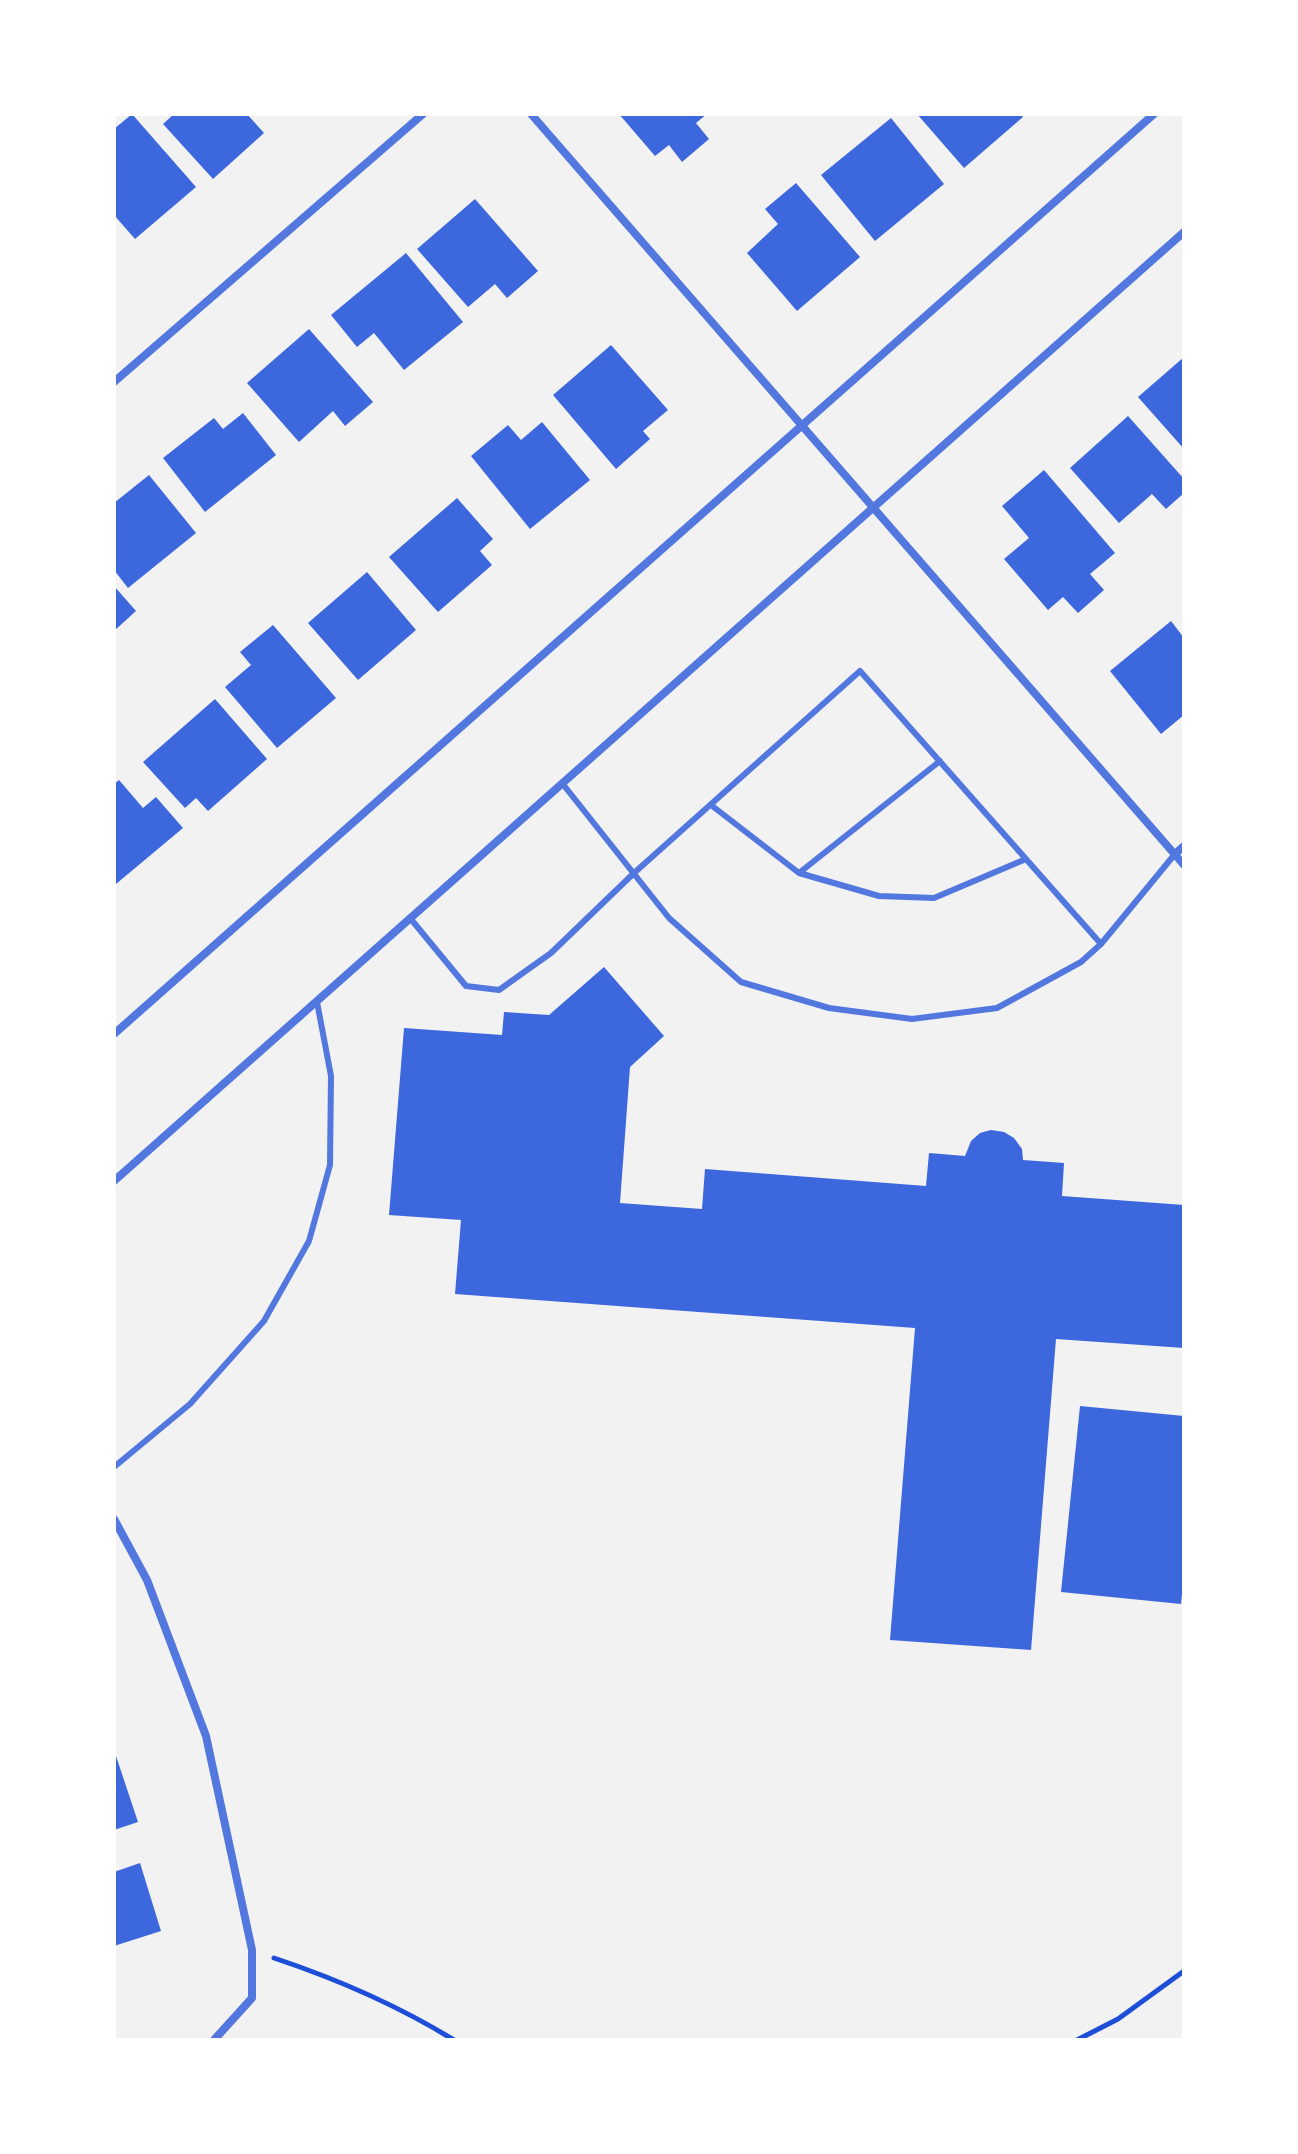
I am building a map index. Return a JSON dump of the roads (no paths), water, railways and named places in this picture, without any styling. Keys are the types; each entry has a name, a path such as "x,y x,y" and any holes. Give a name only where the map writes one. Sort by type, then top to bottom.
{"street":[{"path":"114,382 423,114"},
{"path":"531,114 1184,865"},
{"path":"114,1034 1154,114"},
{"path":"114,1181 1184,232"},
{"path":"1175,854 1184,846"},
{"path":"114,1519 147,1580 206,1736 252,1950 252,1998 214,2040"}],"lane":[{"path":"410,918 466,986 499,990 551,953 634,873 860,671 1101,944"},
{"path":"799,873 940,761"},
{"path":"562,783 669,918 741,982 829,1008 912,1019 997,1008 1081,962 1101,944 1175,854"},
{"path":"711,805 799,873 879,896 934,898 1026,859"},
{"path":"114,1467 190,1404 264,1321 309,1241 330,1165 331,1076 317,1002"}]}
